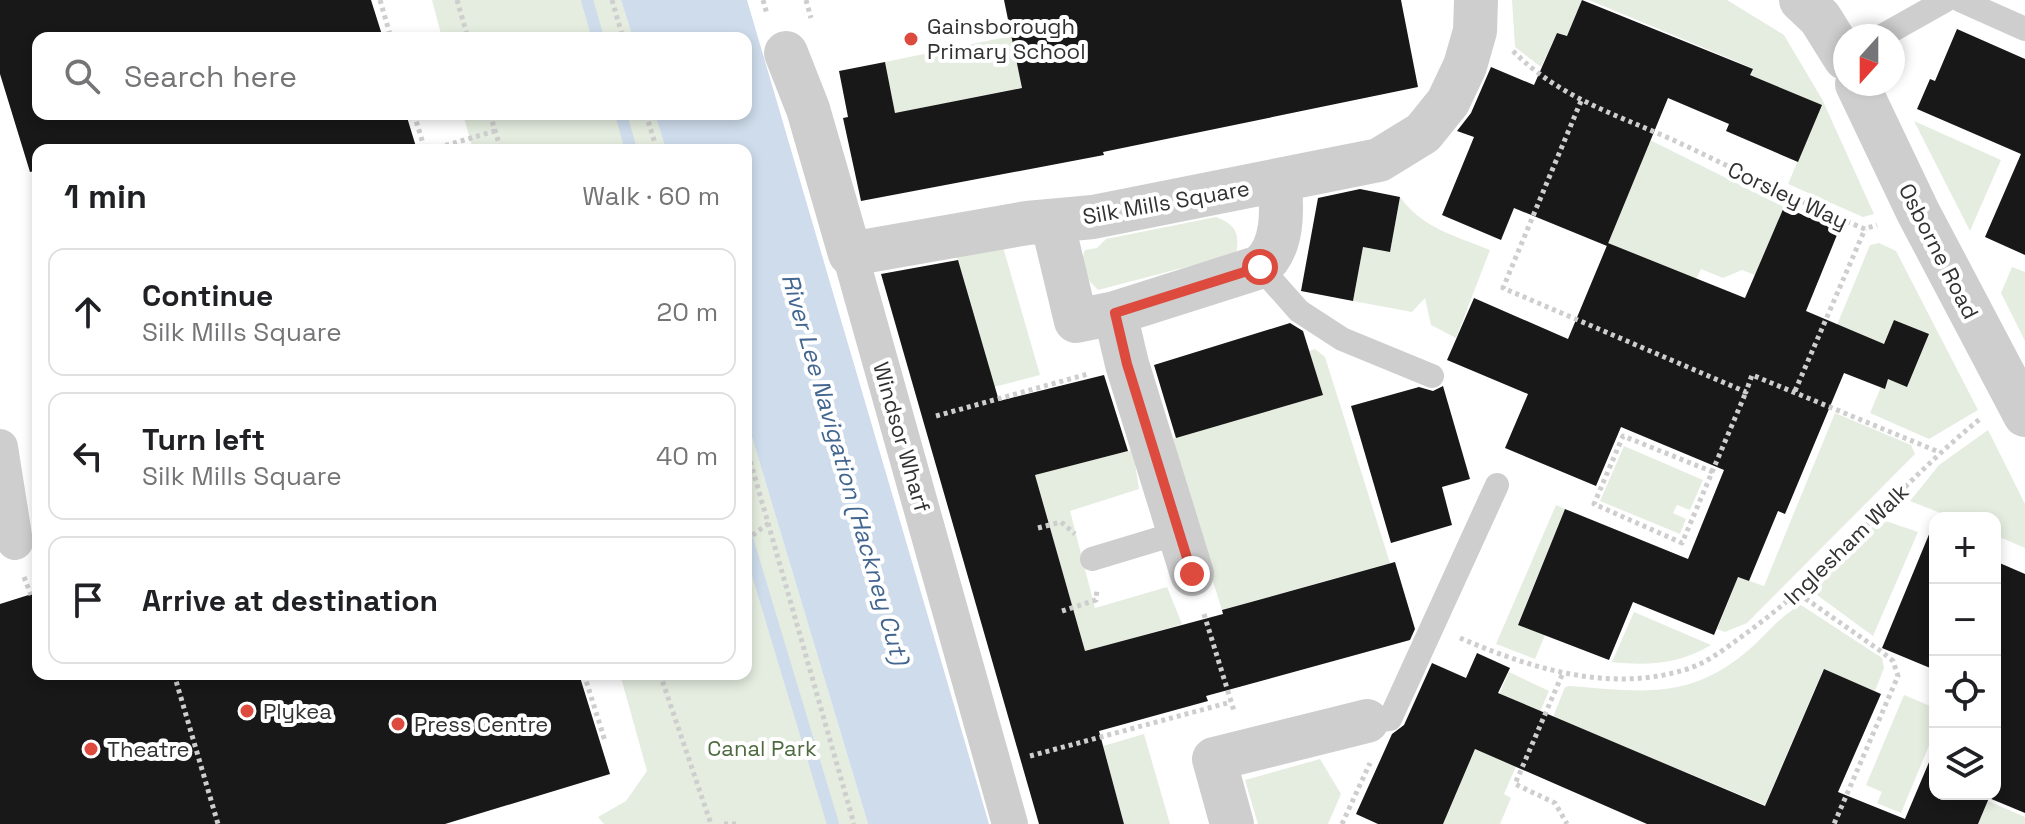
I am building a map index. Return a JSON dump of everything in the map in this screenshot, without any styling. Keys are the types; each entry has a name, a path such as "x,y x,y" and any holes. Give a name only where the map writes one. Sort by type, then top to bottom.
{"street":[{"name":"Silk Mills Square","path":"850,254 1280,181 1379,160 1423,133 1448,102 1465,66 1475,31 1476,0"},
{"path":"1801,0 1820,18 1833,38"},
{"name":"Windsor Wharf","path":"786,53 808,109 1010,824"},
{"name":"Osborne Road","path":"1863,96 1918,212 2025,415"},
{"name":"Silk Mills Square","path":"1052,221 1076,321 1115,313 1260,267 1271,258 1279,232 1280,181"},
{"path":"1115,313 1127,364 1192,574"},
{"path":"0,447 15,542"},
{"path":"1232,824 1214,759 1378,720"}],"lane":[{"path":"1903,24 1946,0"},
{"path":"1960,0 2025,29"},
{"path":"1260,267 1299,311 1342,339 1432,376"},
{"path":"1378,720 1497,485"},
{"path":"1092,559 1178,533"}],"path":[{"path":"380,0 389,32"},
{"path":"457,0 466,32"},
{"path":"612,0 621,32"},
{"name":"Corsley Way","path":"1510,49 1540,79 1581,101 1865,229 1795,391"},
{"path":"1581,101 1503,288 1746,392"},
{"path":"416,120 426,144"},
{"path":"492,120 499,144"},
{"path":"648,120 655,144"},
{"path":"449,144 495,131"},
{"path":"900,430 899,427 1127,364"},
{"path":"1713,472 1623,436 1594,504 1682,543 1713,472 1752,375 1939,452"},
{"name":"Inglesham Walk","path":"1492,652 1562,675 1604,678 1685,670 1719,653 1799,594 1939,452 1982,418"},
{"path":"752,466 854,824"},
{"path":"752,535 769,523"},
{"path":"1192,574 1249,750"},
{"path":"1799,594 1893,661 1898,676 1834,824"},
{"path":"1562,675 1515,784 1555,803 1567,824"},
{"path":"176,680 218,824"},
{"path":"586,680 605,741"},
{"path":"662,680 711,824"},
{"path":"994,766 1231,702"},
{"path":"1342,824 1378,720"},
{"path":"724,824 740,824"}],"green space":[{"path":"432,0 621,0 631,32 440,32"},
{"path":"1186,0 1160,60 916,109 900,139 885,62"},
{"path":"1512,0 1582,0 1567,36 1557,33 1541,67 1515,47"},
{"path":"1589,0 1727,0 1784,35 1822,99 1874,214 1863,217 1788,184 1821,106 1750,75 1752,68"},
{"path":"465,120 657,120 664,144 471,144"},
{"path":"1914,121 2001,160 1970,231"},
{"path":"1650,140 1784,207 1755,275 1742,270 1723,278 1701,269 1696,279 1608,243"},
{"path":"1400,197 1429,224 1490,250 1456,338 1431,325 1425,298 1412,312 1353,301 1363,247 1390,252"},
{"path":"1216,217 1235,231 1236,254 1098,290 1084,272 1082,262 1085,250 1097,248 1106,239"},
{"path":"1001,240 1040,375 994,387 956,254"},
{"path":"1879,243 1896,251 1978,410 1929,439 1870,413 1881,387 1885,388 1888,379 1928,335 1894,320 1884,344 1837,325 1870,245"},
{"path":"2012,267 2025,272 2025,341 2001,293"},
{"path":"1315,349 1325,357 1390,563 1222,610 1168,440 1322,394 1309,351"},
{"path":"1058,392 1077,464 1133,450 1139,489 1070,511 1095,608 1167,587 1182,624 1131,639 1097,730 1071,602 1050,529 1015,453"},
{"path":"1835,413 1911,445 1915,454 1747,623 1725,632 1717,629 1738,577 1764,586"},
{"path":"1988,430 2025,504 2025,548 2001,538 2001,512 1938,512 1910,501 1939,465"},
{"name":"Canal Park","path":"752,437 868,824 604,824 598,817 626,801 647,771 622,680 752,680"},
{"path":"1624,446 1703,480 1690,510 1677,505 1673,513 1686,519 1680,534 1600,501"},
{"path":"1556,505 1565,509 1518,624 1545,635 1535,659 1496,644"},
{"path":"1880,519 1918,532 1873,636 1813,592"},
{"path":"1801,605 1882,658 1884,668 1875,691 1823,670 1765,805 1553,717 1565,687 1662,689 1703,679 1745,653"},
{"path":"1634,612 1711,645 1676,660 1638,664 1612,662"},
{"path":"1509,672 1549,691 1504,794 1511,798 1500,824 1442,824"},
{"path":"1904,695 1929,705 1929,745 1901,813 1877,803 1882,792 1866,785"},
{"path":"1144,734 1170,824 1124,824 1103,746"},
{"path":"1320,759 1341,794 1328,824 1258,824 1245,780"},
{"path":"1988,801 2025,817 2025,824 1978,824"}],"water":[{"name":"River Lee Navigation (Hackney Cut)","path":"621,0 747,0 989,824 868,824 752,437 752,144 664,144 657,120 752,120 752,32 631,32"}],"building":[{"path":"0,0 371,0 381,32 32,32 32,120 408,120 415,144 32,144 30,172 0,74"},
{"path":"1004,0 1401,0 1418,87 1103,152 1104,155 861,201 843,118 848,117 839,71 885,62 895,113 1022,88"},
{"path":"1582,0 1753,69 1750,75 1822,105 1798,162 1726,131 1729,124 1668,98 1607,246 1514,208 1501,240 1442,215 1474,137 1457,131 1471,113 1491,67 1534,85 1557,33 1567,36"},
{"path":"1957,29 2025,59 2025,255 1985,237 2021,154 1917,109 1930,79 1935,81"},
{"path":"1360,189 1400,197 1390,252 1363,247 1353,301 1301,291 1318,198"},
{"path":"1784,207 1839,230 1806,311 1884,344 1894,320 1929,334 1907,387 1888,379 1885,389 1844,373 1785,514 1778,511 1749,581 1738,577 1714,635 1633,602 1609,660 1518,625 1565,509 1688,559 1724,470 1621,427 1596,486 1505,448 1528,394 1447,360 1474,298 1568,339 1608,243 1745,298"},
{"path":"958,260 999,401 1104,375 1128,451 1035,475 1085,651 1223,614 1222,610 1395,562 1415,629 1410,640 1206,696 1208,701 1099,731 1124,824 1039,824 881,274"},
{"path":"1290,323 1303,331 1323,395 1176,438 1154,365"},
{"path":"1443,386 1470,479 1442,487 1452,525 1391,543 1351,406 1419,387 1433,391"},
{"path":"1929,534 1929,668 1882,648"},
{"path":"2001,564 2025,574 2025,813 1994,800 2001,800"},
{"name":"Press Centre","path":"32,594 32,680 581,680 610,774 445,824 0,824 0,604"},
{"path":"1477,653 1510,668 1498,693 1765,806 1824,669 1881,694 1838,792 1905,819 1929,762 1929,800 1988,800 1978,824 1647,824 1475,749 1443,824 1378,824 1356,814 1392,734 1404,725 1432,663 1466,678"}],"waterway":[{"path":"587,0 596,32"},
{"path":"623,120 629,144"},
{"path":"752,555 833,824"}],"place":[{"name":"Gainsborough Primary School","path":"911,39"},
{"name":"Plykea","path":"247,711"},
{"name":"Press Centre","path":"398,724"},
{"name":"Theatre","path":"91,749"}],"route":[{"path":"1192,574 1127,364 1115,313 1260,267"}]}
